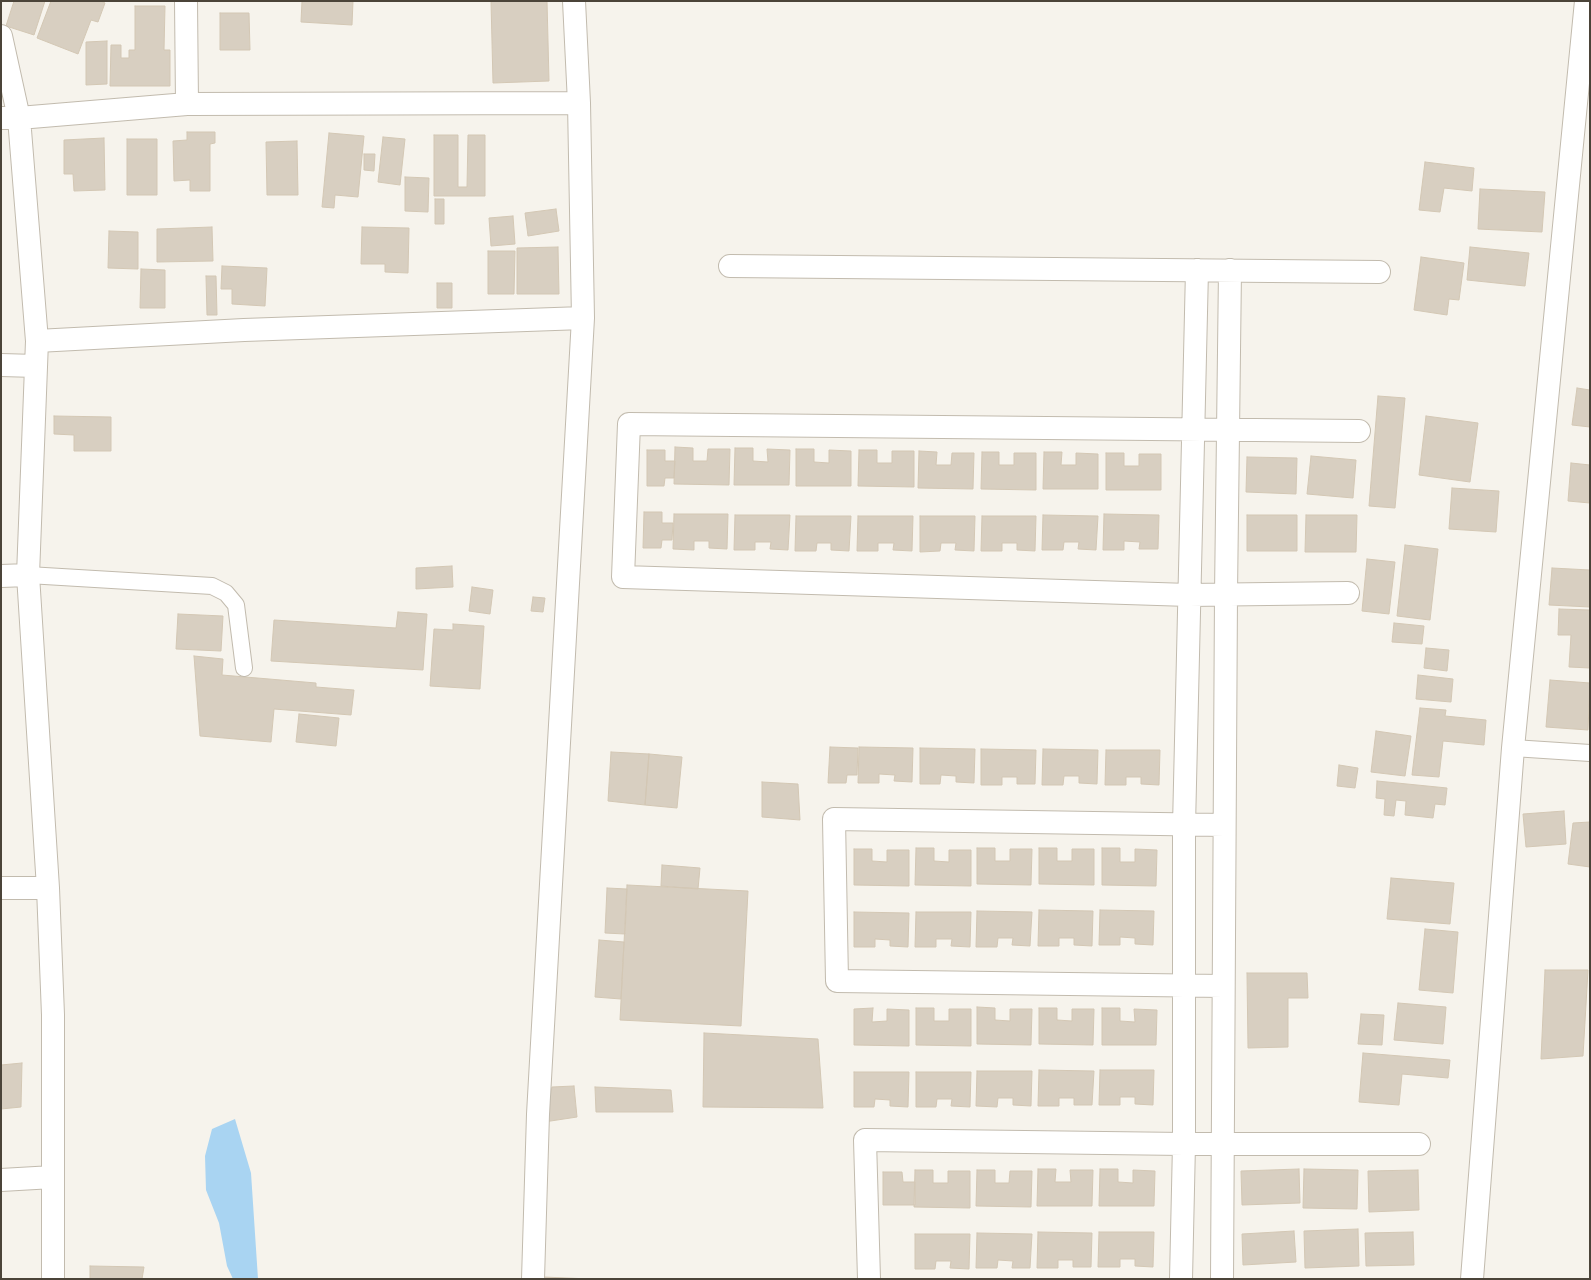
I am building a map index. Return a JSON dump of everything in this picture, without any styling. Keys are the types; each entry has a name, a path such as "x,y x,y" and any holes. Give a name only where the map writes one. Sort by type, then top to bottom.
{"street":[{"path":"186,1 187,104"},
{"path":"532,1279 538,1114 583,318 579,103 574,1"},
{"path":"1472,1279 1513,748 1586,1"},
{"path":"1,36 37,341 28,576 48,888 53,1015 53,1279"},
{"path":"10,118 187,104 579,103"},
{"path":"730,266 1379,272"},
{"path":"1181,1279 1184,1144 1184,826 1190,595 1192,430 1197,270"},
{"path":"1222,1279 1224,826 1230,270"},
{"path":"37,341 252,330 583,318"},
{"path":"1,365 36,366"},
{"path":"1348,593 1190,595 623,576 629,424 1228,431 1359,431"},
{"path":"1,576 28,576"},
{"path":"1223,986 837,980 834,819 1224,826"},
{"path":"1,888 48,888"},
{"path":"869,1279 865,1140 1184,1144 1419,1144"},
{"path":"1,1180 53,1177"}],"lane":[{"path":"28,576 212,586 226,593 236,605 244,668"},
{"path":"1513,748 1590,753"}],"water":[{"path":"235,1119 251,1173 258,1279 233,1279 227,1266 219,1223 206,1190 205,1156 212,1129"}],"building":[{"path":"14,1 45,1 34,35 6,26"},
{"path":"51,1 101,1 105,3 98,22 91,20 78,54 37,38"},
{"path":"302,1 353,1 352,25 301,22"},
{"path":"491,1 547,1 549,81 493,83"},
{"path":"135,6 165,6 164,50 170,50 170,86 110,86 111,45 121,45 121,58 129,58 129,50 135,50"},
{"path":"220,13 249,13 250,50 220,50"},
{"path":"107,41 107,84 86,85 86,42"},
{"path":"187,132 215,132 215,143 210,144 210,191 190,191 190,180 174,181 173,141 187,140"},
{"path":"329,133 364,136 358,197 335,195 334,208 322,207"},
{"path":"434,135 458,135 458,187 467,187 468,135 485,135 485,196 434,196"},
{"path":"383,137 405,139 400,185 378,182"},
{"path":"104,138 105,190 74,191 73,174 64,174 64,140"},
{"path":"127,139 157,139 157,195 127,195"},
{"path":"297,141 298,195 267,195 266,142"},
{"path":"364,154 375,154 374,171 364,170"},
{"path":"1425,162 1474,168 1472,191 1444,188 1440,212 1419,210"},
{"path":"405,177 429,178 428,212 405,211"},
{"path":"1480,189 1545,192 1542,232 1478,229"},
{"path":"435,199 444,199 444,224 435,224"},
{"path":"556,209 559,231 528,236 525,213"},
{"path":"513,216 515,244 491,246 489,218"},
{"path":"212,227 213,261 157,262 157,229"},
{"path":"362,227 409,228 408,273 385,272 385,264 361,264"},
{"path":"109,231 138,232 138,269 108,268"},
{"path":"558,247 559,294 517,294 517,248"},
{"path":"1470,247 1529,253 1525,286 1467,280"},
{"path":"488,251 515,251 514,294 488,294"},
{"path":"1421,257 1464,263 1459,300 1449,299 1447,315 1414,310"},
{"path":"222,266 267,268 265,306 232,304 232,289 221,289"},
{"path":"141,269 165,270 165,308 140,308"},
{"path":"206,276 216,276 217,315 207,315"},
{"path":"437,283 452,283 452,308 437,308"},
{"path":"1577,388 1590,390 1590,427 1572,425"},
{"path":"1378,396 1405,398 1395,508 1369,506"},
{"path":"54,416 111,417 111,451 74,451 74,435 54,434"},
{"path":"1426,416 1478,423 1470,482 1419,475"},
{"path":"675,447 693,448 693,461 707,461 708,449 730,449 729,485 674,484"},
{"path":"735,448 753,448 753,461 768,462 767,449 790,450 789,485 734,485"},
{"path":"796,449 814,449 814,462 829,463 829,450 851,451 851,486 796,486"},
{"path":"647,450 665,450 665,461 675,461 674,478 665,478 664,486 647,486"},
{"path":"859,450 877,450 877,463 892,463 892,451 914,451 914,487 858,486"},
{"path":"919,451 937,452 936,465 951,465 952,453 974,453 973,489 918,488"},
{"path":"982,452 999,452 999,465 1014,465 1014,453 1036,453 1036,490 981,489"},
{"path":"1044,452 1062,452 1061,465 1076,465 1076,453 1098,454 1098,489 1043,489"},
{"path":"1106,453 1124,453 1124,466 1139,466 1139,454 1161,454 1161,490 1106,490"},
{"path":"1311,456 1356,460 1353,498 1307,494"},
{"path":"1247,457 1297,458 1296,494 1246,492"},
{"path":"1571,463 1590,465 1590,503 1568,501"},
{"path":"1452,488 1499,491 1496,532 1449,529"},
{"path":"644,512 662,512 662,523 673,523 672,540 662,540 661,548 643,548"},
{"path":"674,514 728,514 727,549 709,548 709,541 694,541 694,550 673,549"},
{"path":"1104,514 1159,515 1158,549 1139,549 1140,542 1124,541 1124,550 1103,550"},
{"path":"735,515 790,515 788,550 770,549 771,542 755,542 755,550 734,550"},
{"path":"1043,515 1098,516 1096,550 1078,549 1079,542 1064,542 1063,550 1042,550"},
{"path":"1247,515 1297,515 1297,551 1247,551"},
{"path":"1306,515 1357,515 1356,552 1305,552"},
{"path":"796,516 851,516 849,551 831,550 831,543 817,543 816,551 795,551"},
{"path":"858,516 913,516 912,551 893,550 894,543 878,543 878,551 857,551"},
{"path":"920,516 975,516 974,551 955,550 956,543 941,543 940,551 920,552"},
{"path":"982,516 1036,516 1035,551 1017,550 1017,543 1002,543 1002,551 981,551"},
{"path":"1405,545 1438,549 1430,620 1397,616"},
{"path":"1367,559 1395,562 1389,614 1362,611"},
{"path":"452,566 453,587 416,589 416,568"},
{"path":"1552,568 1590,570 1590,607 1549,605"},
{"path":"472,587 493,590 490,614 469,611"},
{"path":"533,597 545,598 543,612 531,611"},
{"path":"1559,609 1590,610 1590,668 1569,667 1571,635 1558,635"},
{"path":"398,612 427,614 423,670 271,661 274,620 396,628"},
{"path":"178,614 223,616 221,651 176,649"},
{"path":"1394,623 1424,626 1422,644 1392,642"},
{"path":"453,624 484,626 480,689 430,686 434,629 453,630"},
{"path":"1426,648 1449,650 1447,671 1424,668"},
{"path":"194,656 223,659 222,675 316,683 316,687 354,690 351,715 274,709 271,742 200,736"},
{"path":"1418,675 1453,679 1451,702 1416,699"},
{"path":"1550,680 1590,683 1588,730 1546,727"},
{"path":"1420,708 1446,710 1445,716 1486,720 1484,745 1443,741 1439,777 1412,775"},
{"path":"299,714 339,718 336,746 296,742"},
{"path":"1376,731 1411,736 1405,776 1371,772"},
{"path":"830,747 858,748 857,775 847,775 846,783 828,783"},
{"path":"859,747 913,748 912,782 894,781 895,775 879,774 879,783 858,783"},
{"path":"920,748 975,749 974,783 956,782 956,776 941,775 940,784 920,784"},
{"path":"981,749 1036,750 1035,784 1017,784 1017,777 1002,777 1002,785 981,785"},
{"path":"1043,749 1098,750 1097,784 1079,783 1079,776 1064,776 1063,785 1042,785"},
{"path":"1106,750 1160,750 1159,785 1141,784 1141,777 1126,777 1126,785 1105,785"},
{"path":"611,752 649,754 645,805 608,801"},
{"path":"649,754 682,757 677,808 645,805"},
{"path":"1339,765 1358,768 1355,788 1337,786"},
{"path":"1377,781 1447,788 1445,805 1435,804 1433,818 1405,815 1406,801 1396,800 1394,816 1384,815 1385,799 1376,798"},
{"path":"762,782 798,784 800,820 762,817"},
{"path":"1564,811 1566,844 1526,847 1523,814"},
{"path":"1590,822 1590,867 1568,864 1573,823"},
{"path":"916,848 934,848 934,861 949,862 949,850 971,850 971,886 915,885"},
{"path":"977,848 995,848 995,861 1010,861 1010,849 1032,849 1031,885 977,884"},
{"path":"1039,848 1057,848 1057,861 1072,861 1072,849 1094,849 1094,885 1039,884"},
{"path":"1102,848 1120,848 1120,862 1135,862 1135,849 1157,850 1156,886 1102,885"},
{"path":"854,849 872,849 872,861 887,862 887,850 909,850 909,886 854,885"},
{"path":"662,865 700,868 698,889 661,886"},
{"path":"1391,878 1454,883 1450,924 1387,919"},
{"path":"627,885 748,891 741,1026 620,1020"},
{"path":"607,888 627,889 625,934 605,933"},
{"path":"1039,910 1093,911 1092,946 1074,945 1074,938 1059,938 1059,946 1038,946"},
{"path":"1100,910 1154,911 1153,945 1135,944 1135,938 1120,937 1120,945 1099,945"},
{"path":"977,911 1032,912 1030,946 1012,945 1013,938 998,938 997,947 976,947"},
{"path":"854,912 909,913 908,947 890,946 890,940 875,939 875,947 854,947"},
{"path":"916,912 971,912 970,947 951,946 952,939 936,939 936,947 915,947"},
{"path":"1425,929 1458,932 1453,993 1419,990"},
{"path":"599,940 624,942 621,999 595,997"},
{"path":"1545,970 1588,970 1583,1056 1541,1059"},
{"path":"1247,973 1307,973 1308,998 1288,998 1288,1047 1248,1048"},
{"path":"1398,1003 1446,1007 1443,1044 1394,1040"},
{"path":"977,1007 995,1008 995,1020 1010,1021 1010,1009 1032,1009 1031,1045 977,1044"},
{"path":"873,1008 872,1022 887,1021 887,1009 909,1010 909,1046 854,1045 854,1009"},
{"path":"916,1008 934,1008 934,1021 949,1021 949,1009 971,1009 971,1046 916,1045"},
{"path":"1039,1008 1057,1008 1057,1020 1072,1021 1072,1009 1094,1009 1093,1045 1039,1044"},
{"path":"1102,1008 1120,1008 1120,1021 1135,1022 1134,1009 1157,1010 1156,1045 1102,1045"},
{"path":"1361,1014 1384,1015 1382,1045 1358,1044"},
{"path":"704,1033 818,1039 823,1108 703,1107"},
{"path":"1363,1053 1450,1060 1448,1078 1402,1074 1399,1105 1359,1102"},
{"path":"22,1063 21,1107 1,1109 1,1065"},
{"path":"1039,1070 1094,1071 1092,1105 1074,1105 1074,1098 1059,1098 1059,1106 1038,1106"},
{"path":"1100,1070 1154,1070 1153,1105 1135,1104 1135,1097 1120,1097 1120,1105 1099,1105"},
{"path":"977,1071 1032,1071 1031,1106 1013,1105 1013,1098 998,1098 997,1107 976,1106"},
{"path":"854,1072 909,1072 908,1107 890,1106 890,1100 875,1099 874,1107 854,1107"},
{"path":"916,1072 971,1072 970,1107 951,1106 952,1099 937,1099 936,1107 916,1107"},
{"path":"574,1086 577,1117 544,1122 552,1087"},
{"path":"595,1087 671,1090 673,1112 596,1112"},
{"path":"1038,1169 1056,1169 1055,1182 1071,1182 1070,1170 1093,1170 1092,1206 1037,1206"},
{"path":"1100,1169 1118,1169 1118,1182 1133,1183 1133,1170 1155,1171 1154,1206 1099,1206"},
{"path":"1299,1169 1300,1203 1242,1205 1241,1171"},
{"path":"1304,1169 1358,1170 1357,1209 1303,1208"},
{"path":"915,1170 933,1170 933,1183 948,1183 948,1171 970,1171 970,1208 914,1207"},
{"path":"977,1170 995,1170 995,1183 1009,1183 1010,1171 1032,1171 1031,1207 976,1206"},
{"path":"1418,1170 1419,1210 1369,1212 1368,1171"},
{"path":"883,1172 902,1172 903,1182 915,1182 915,1205 883,1205"},
{"path":"1358,1229 1359,1266 1305,1268 1304,1231"},
{"path":"1294,1231 1296,1262 1243,1265 1242,1234"},
{"path":"1038,1232 1092,1233 1091,1267 1073,1267 1073,1260 1058,1260 1058,1268 1037,1268"},
{"path":"1099,1232 1154,1232 1153,1267 1135,1266 1135,1259 1120,1259 1120,1267 1098,1267"},
{"path":"1413,1232 1414,1265 1366,1266 1365,1233"},
{"path":"977,1233 1032,1234 1030,1268 1012,1268 1013,1261 998,1260 997,1268 976,1268"},
{"path":"915,1234 970,1234 969,1269 950,1268 951,1261 936,1261 935,1269 915,1269"},
{"path":"90,1266 144,1267 142,1279 90,1279"},
{"path":"543,1277 590,1279 543,1279"}]}
